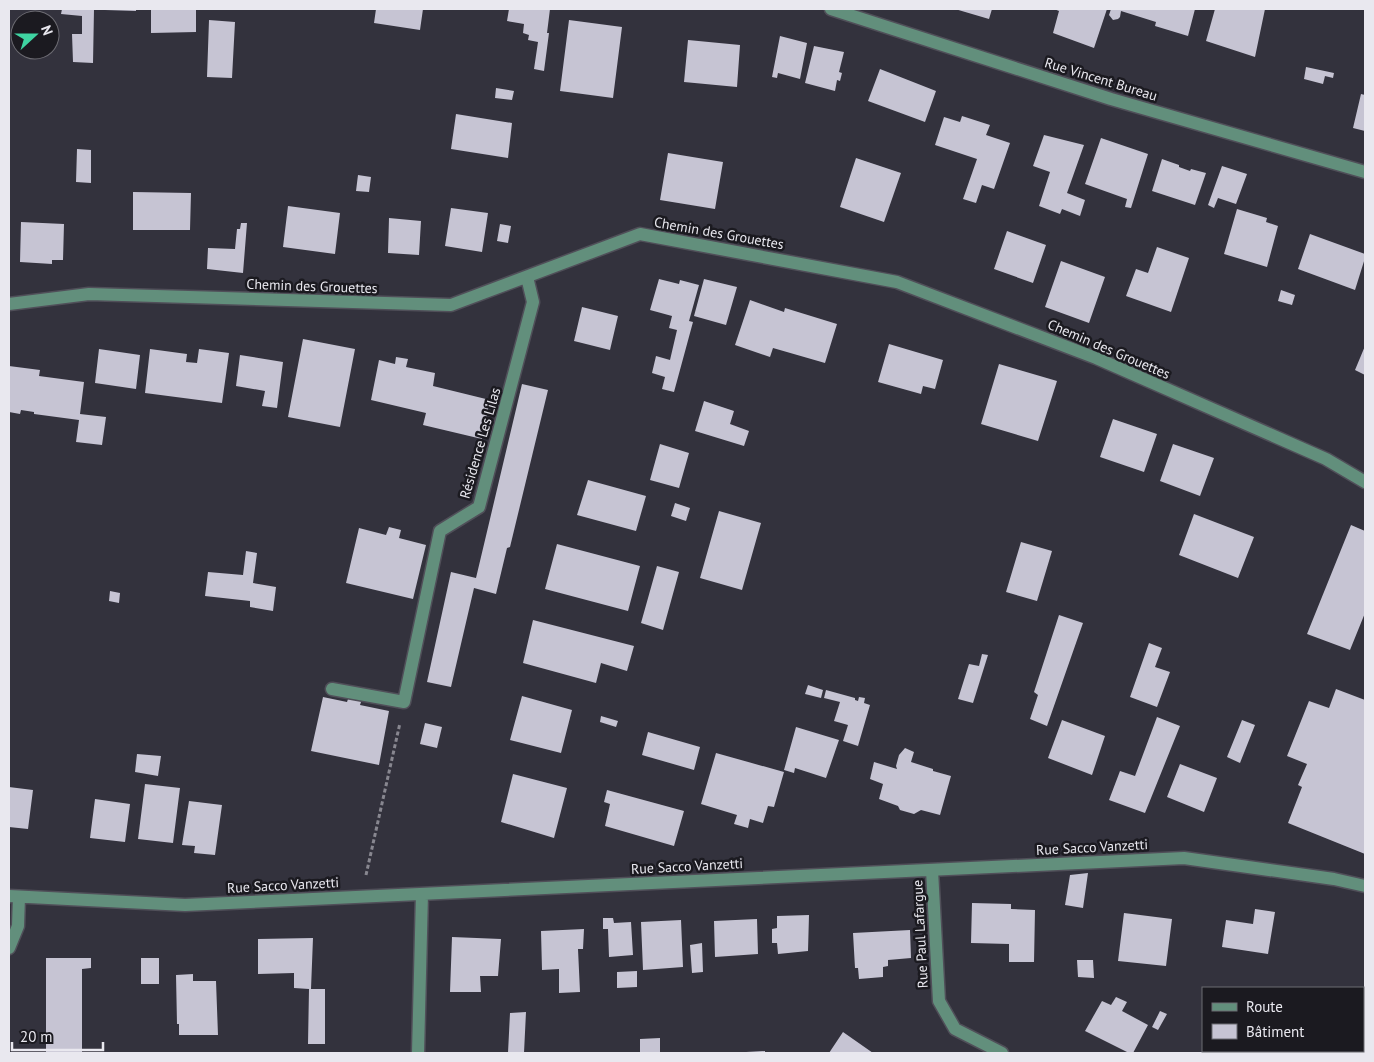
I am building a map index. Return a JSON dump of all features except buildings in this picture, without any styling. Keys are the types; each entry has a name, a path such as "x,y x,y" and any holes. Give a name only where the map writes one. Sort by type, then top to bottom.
{"street":[{"name":"Rue Vincent Bureau","path":"831,9 1110,99 1365,172"},
{"name":"Chemin des Grouettes","path":"9,304 89,294 451,305 640,234 897,282 1096,358 1326,459 1365,482"},
{"name":"Résidence Les Lilas","path":"404,702 440,531 479,507 533,302 527,277"},
{"path":"332,689 404,702"},
{"name":"Rue Sacco Vanzetti","path":"14,897 185,905 1184,858 1334,879 1365,886"},
{"name":"Rue Paul Lafargue","path":"932,870 939,1001 955,1029 1002,1053"},
{"path":"418,1053 422,894"},
{"path":"9,948 18,926 14,897"}],"path":[{"path":"366,896 366,877 404,702"}]}
